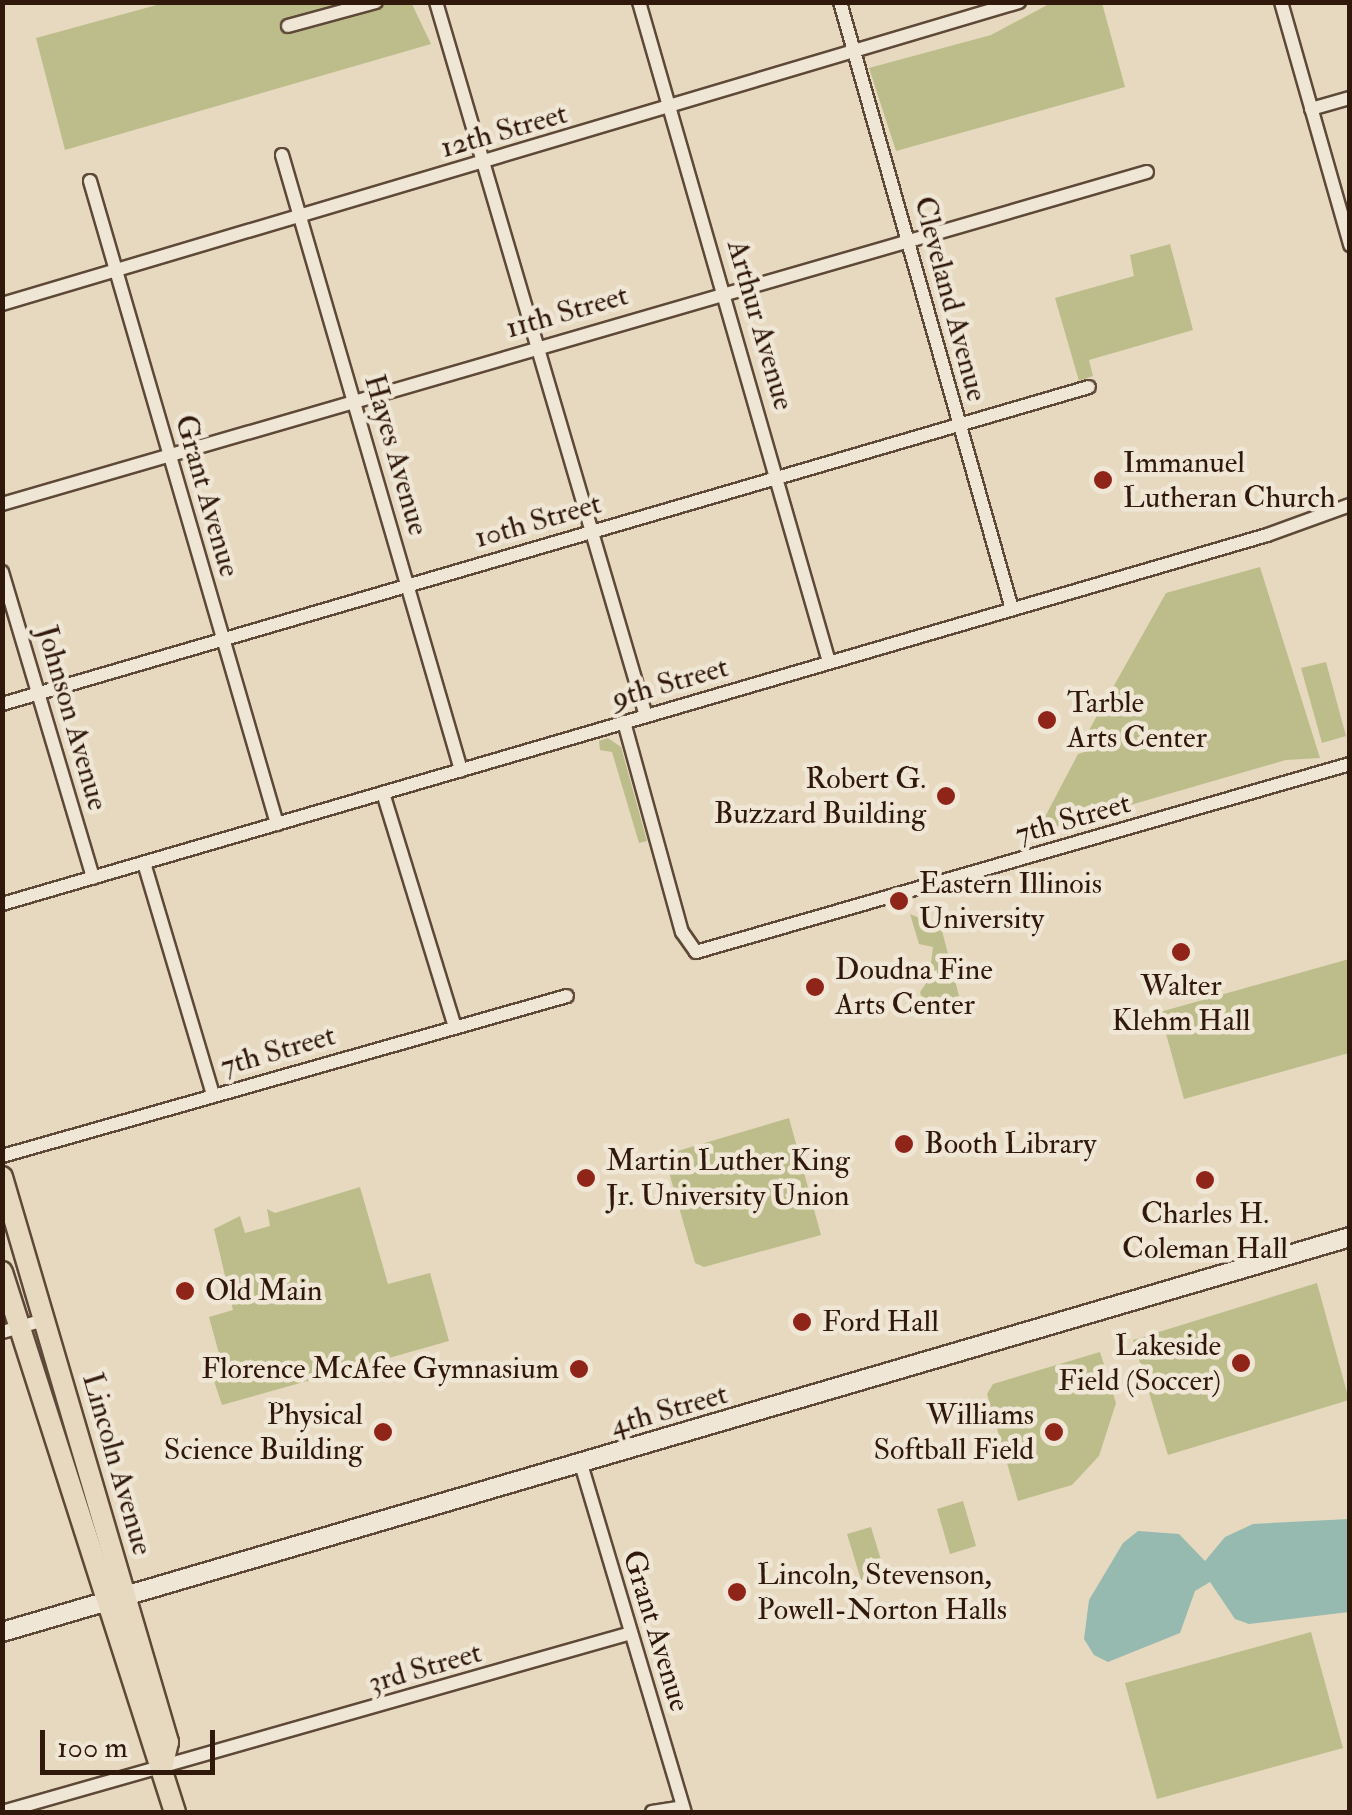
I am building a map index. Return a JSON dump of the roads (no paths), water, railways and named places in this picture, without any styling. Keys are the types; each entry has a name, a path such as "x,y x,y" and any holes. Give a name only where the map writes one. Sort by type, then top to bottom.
{"main road":[{"name":"Lincoln Avenue","path":"2,1177 44,1320 150,1747 162,1768 175,1812"},
{"name":"Lincoln Avenue","path":"2,1272 10,1330 115,1599"}],"street":[{"path":"288,26 376,2"},
{"path":"436,2 646,716"},
{"name":"Arthur Avenue","path":"639,2 829,662"},
{"name":"Cleveland Avenue","path":"840,2 1012,608"},
{"name":"12th Street","path":"2,304 855,56 1018,2"},
{"path":"1281,2 1350,245"},
{"path":"1311,109 1350,98"},
{"name":"Hayes Avenue","path":"282,155 462,770"},
{"name":"11th Street","path":"2,504 1147,172"},
{"name":"Grant Avenue","path":"90,181 277,824"},
{"name":"10th Street","path":"2,704 1089,388"},
{"name":"9th Street","path":"2,904 1350,506"},
{"name":"Johnson Avenue","path":"2,572 93,878"},
{"name":"7th Street","path":"624,722 682,932 696,952 1350,764"},
{"path":"383,793 454,1027"},
{"path":"144,863 212,1095"},
{"name":"7th Street","path":"2,1156 567,996"},
{"name":"4th Street","path":"2,1632 1350,1237"},
{"path":"10,1330 44,1320"},
{"name":"Grant Avenue","path":"581,1464 684,1810"},
{"name":"3rd Street","path":"2,1812 630,1633"},
{"path":"652,1812 684,1810"}],"water":[{"path":"1349,1519 1349,1612 1249,1624 1235,1619 1210,1582 1195,1591 1180,1633 1108,1662 1094,1655 1084,1639 1089,1600 1123,1543 1138,1531 1179,1534 1205,1561 1225,1537 1253,1524"}],"place":[{"name":"Immanuel Lutheran Church","path":"1103,480"},
{"name":"Tarble Arts Center","path":"1047,720"},
{"name":"Robert G. Buzzard Building","path":"946,796"},
{"name":"Eastern Illinois University","path":"899,901"},
{"name":"Walter Klehm Hall","path":"1181,952"},
{"name":"Doudna Fine Arts Center","path":"815,987"},
{"name":"Booth Library","path":"904,1144"},
{"name":"Martin Luther King Jr. University Union","path":"586,1178"},
{"name":"Charles H. Coleman Hall","path":"1205,1180"},
{"name":"Old Main","path":"185,1291"},
{"name":"Ford Hall","path":"802,1322"},
{"name":"Lakeside Field (Soccer)","path":"1241,1363"},
{"name":"Florence McAfee Gymnasium","path":"579,1369"},
{"name":"Physical Science Building","path":"383,1432"},
{"name":"Williams Softball Field","path":"1054,1432"},
{"name":"Lincoln, Stevenson, Powell-Norton Halls","path":"737,1592"}]}
